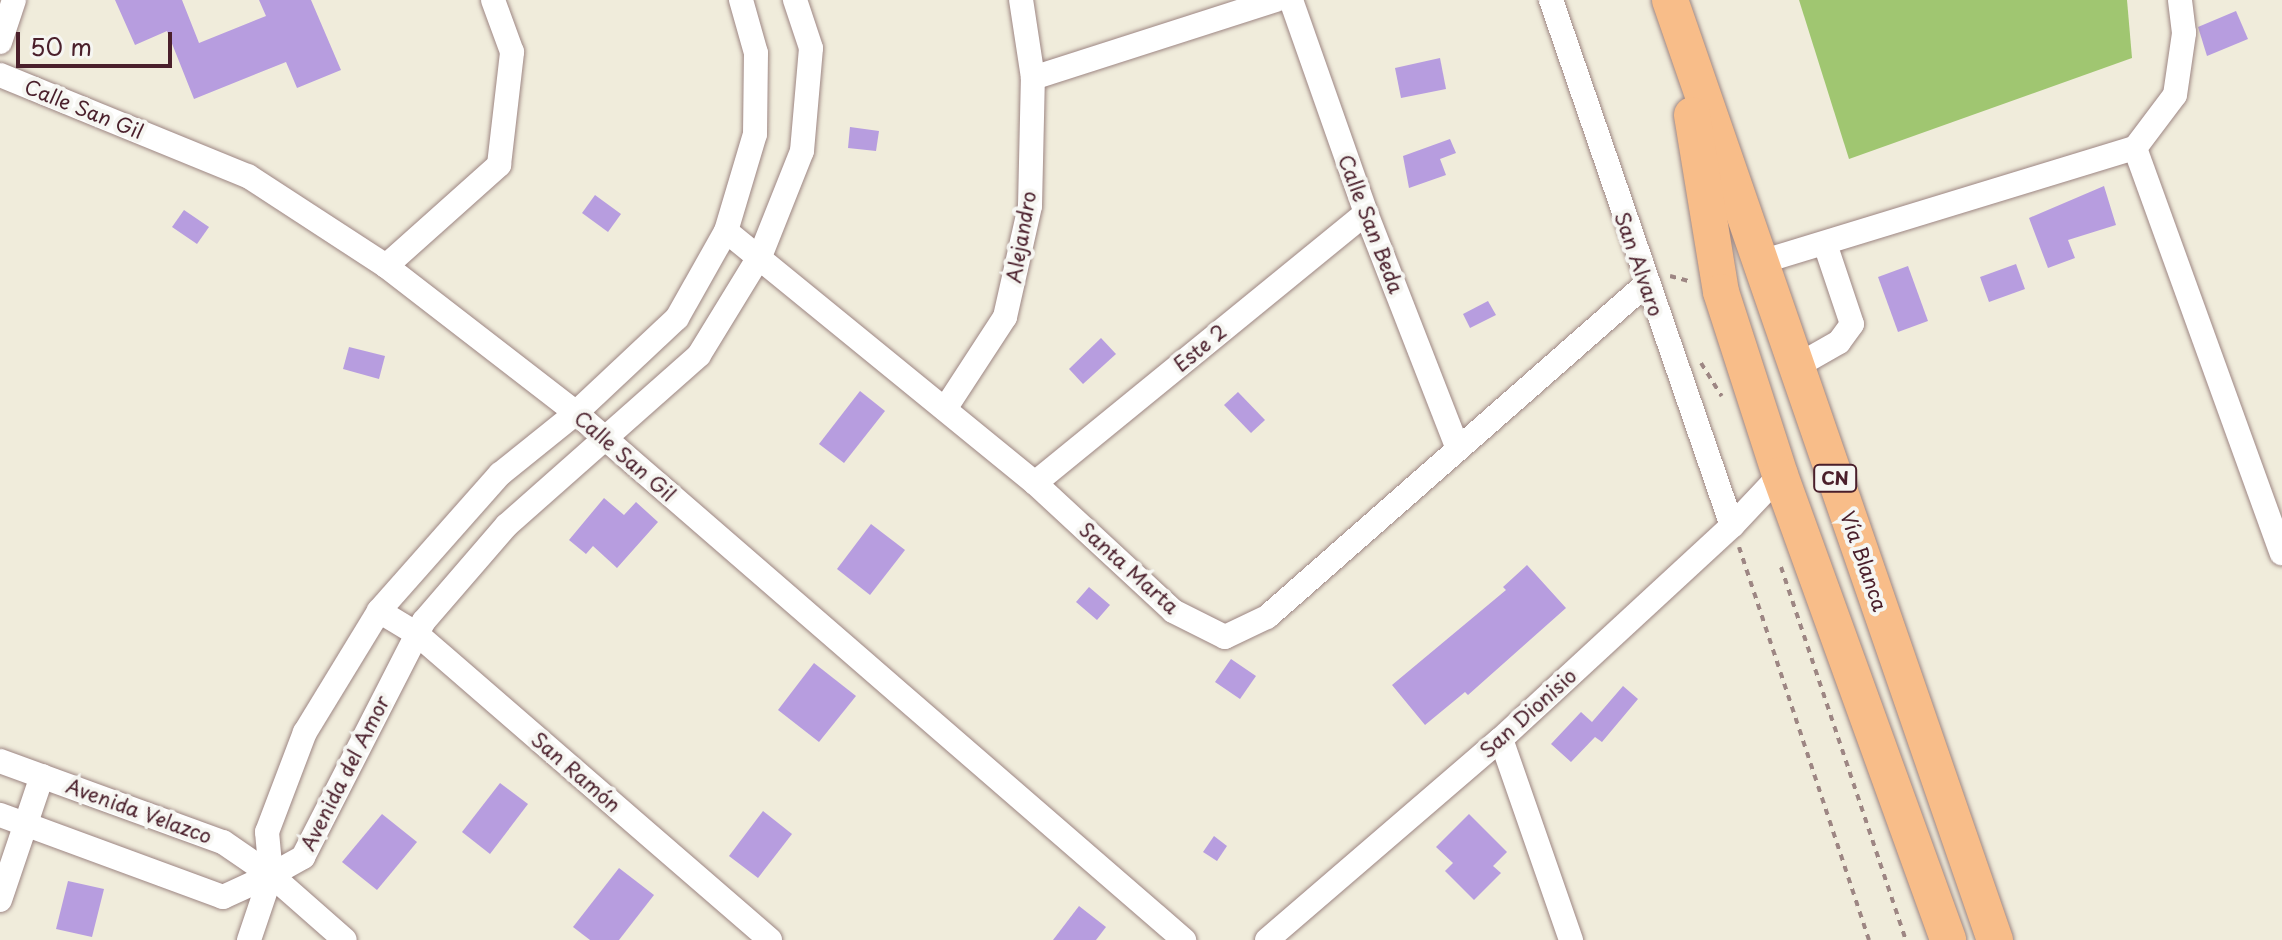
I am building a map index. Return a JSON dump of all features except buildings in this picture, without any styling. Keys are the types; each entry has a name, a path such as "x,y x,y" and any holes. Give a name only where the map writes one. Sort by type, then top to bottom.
{"highway":[{"name":"Vía Blanca","path":"1673,8 1995,940"},
{"name":"CN","path":"1673,8 1721,292 1780,475 1948,940"}],"street":[{"path":"0,42 14,0"},
{"path":"386,266 499,165 512,52 493,0"},
{"name":"Avenida del Amor","path":"741,0 756,53 755,134 726,231 677,318 576,413 500,474 379,611 305,732 267,832 271,875 303,857 417,634 507,525 607,441 699,355 761,254 802,151 811,48 795,0"},
{"name":"Alejandro","path":"945,409 1005,317 1030,206 1033,78 1021,0"},
{"path":"1033,78 1276,0"},
{"name":"Calle San Beda","path":"1291,0 1366,213 1457,447"},
{"name":"San Alvaro","path":"1551,0 1645,285 1732,526"},
{"path":"1761,262 2135,148 2175,95 2184,33 2180,0"},
{"name":"Calle San Gil","path":"0,75 248,176 386,266 576,413 1184,940"},
{"path":"2135,148 2282,553"},
{"name":"Este 2","path":"1035,483 1366,213"},
{"name":"Santa Marta","path":"726,231 761,254 1035,483 1173,611 1225,637 1267,617 1645,285"},
{"path":"1797,366 1839,342 1852,324 1825,244"},
{"name":"San Dionisio","path":"1267,940 1501,739 1732,526 1780,475"},
{"name":"San Ramón","path":"379,611 417,634 770,940"},
{"path":"1501,739 1571,940"},
{"name":"Avenida Velazco","path":"0,761 223,842 271,875 345,940"},
{"path":"0,900 42,776"},
{"path":"0,815 223,897 271,875"},
{"path":"249,940 271,875"}],"path":[{"path":"1645,285 1668,276 1721,292"},
{"path":"1664,337 1696,357 1727,408"},
{"path":"1732,526 1869,940"},
{"path":"1777,556 1906,940"}],"green space":[{"path":"1799,0 2127,0 2132,58 1849,159"}]}
